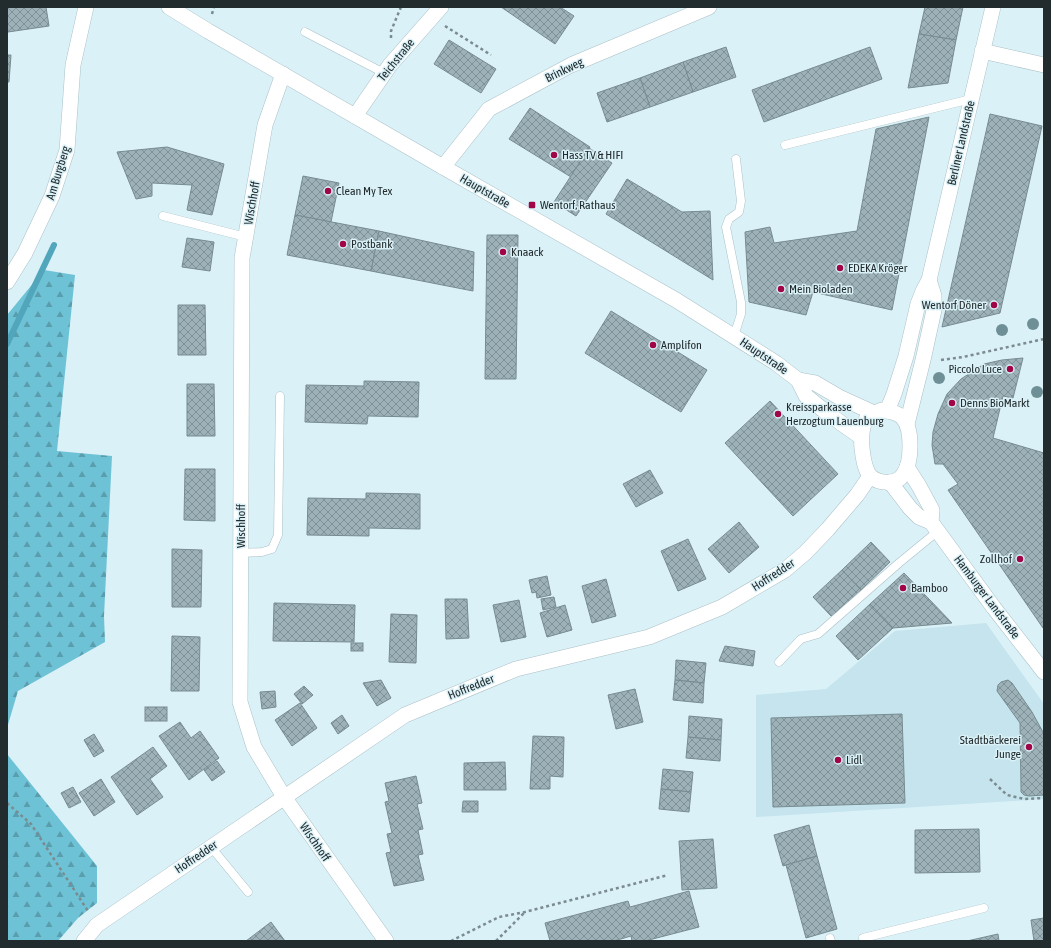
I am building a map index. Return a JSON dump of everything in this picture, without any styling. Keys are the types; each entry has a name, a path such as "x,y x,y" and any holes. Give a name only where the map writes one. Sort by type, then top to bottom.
{"street":[{"name":"Am Burgberg","path":"7,282 25,253 52,196 67,150 73,65 86,7"},
{"name":"Hauptstraße","path":"169,7 443,167 676,300 734,336 776,363 798,380 806,396 861,437"},
{"name":"Brinkweg","path":"443,167 489,109 571,65 709,7"},
{"name":"Berliner Landstraße","path":"880,412 894,394 906,356 918,304 923,291 930,280 992,7"},
{"name":"Teichstraße","path":"355,116 390,65 436,12"},
{"path":"982,51 1044,65"},
{"name":"Wischhoff","path":"283,74 265,125 242,258 240,702 254,747 284,798 386,941"},
{"name":"Berliner Landstraße","path":"906,424 923,360 934,310 934,296 930,280"},
{"name":"Hauptstraße","path":"798,380 815,383 839,397 880,412"},
{"path":"880,412 896,414 902,417 906,424 910,439 910,457 903,476 896,481 880,482 870,476 863,457 861,437 867,418 880,412"},
{"name":"Hamburger Landstraße","path":"907,467 932,510 935,526"},
{"name":"Hoffredder","path":"84,941 97,925 405,715 516,669 649,637 722,606 785,570 805,553 842,512 870,476"},
{"name":"Hamburger Landstraße","path":"890,482 919,517 935,526 994,608 1044,672"}],"lane":[{"path":"305,32 384,74"},
{"path":"784,145 971,99"},
{"path":"734,336 741,314 726,227 729,219 739,212 741,201 736,159"},
{"path":"163,216 246,237"},
{"path":"241,553 262,552 272,549 278,535 280,396"},
{"path":"779,662 801,639 818,634 899,563 935,526"},
{"path":"211,847 248,892"},
{"path":"864,941 863,938 984,908"}],"path":[{"path":"436,12 491,55"},
{"path":"923,360 941,360 963,357 1044,339"},
{"path":"990,779 1007,795 1024,799 1044,798"},
{"path":"7,803 31,824 97,925"},
{"path":"451,941 499,917 525,912 668,876"},
{"path":"496,941 525,912"}],"shaded area":[{"path":"986,623 1044,704 1044,799 756,817 756,695 826,689 895,631"}],"green space":[{"path":"44,270 75,275 57,451 112,456 104,616 105,642 18,691 7,728 7,315"},
{"path":"7,754 97,866 97,903 78,918 58,941 7,941"}],"building":[{"path":"7,7 46,7 49,26 8,32"},
{"path":"501,7 560,7 574,16 555,44"},
{"path":"925,7 963,7 956,40 919,34"},
{"path":"919,34 956,40 948,83 908,88"},
{"path":"449,40 496,69 481,93 434,64"},
{"path":"726,47 736,77 693,92 683,62"},
{"path":"870,47 882,79 764,122 752,90"},
{"path":"7,55 11,55 9,82 7,82"},
{"path":"683,62 693,92 650,107 640,78"},
{"path":"640,78 650,107 607,122 597,93"},
{"path":"530,108 590,147 571,177 509,139"},
{"path":"990,114 1042,126 1000,313 942,327"},
{"path":"929,117 892,310 813,292 806,315 749,302 745,232 770,227 774,243 857,231 876,129"},
{"path":"167,147 224,164 212,215 187,210 192,185 152,183 152,196 136,199 117,152"},
{"path":"589,148 612,163 576,216 554,202"},
{"path":"303,176 339,183 331,222 295,215"},
{"path":"627,179 682,212 710,211 713,280 606,214"},
{"path":"295,215 379,231 371,271 287,255"},
{"path":"379,231 474,252 473,291 371,271"},
{"path":"487,235 518,235 516,379 485,379"},
{"path":"187,238 214,242 210,271 182,267"},
{"path":"178,305 205,305 206,355 178,355"},
{"path":"611,311 707,370 681,412 585,353"},
{"name":"Zollhof","path":"1023,358 1013,398 1003,396 993,438 1044,453 1043,628 948,490 958,484 943,464 935,464 932,445 933,432 938,414 947,394 961,379 984,364 1002,360"},
{"path":"364,381 419,382 418,417 368,416 367,424 305,422 306,385 364,386"},
{"path":"187,384 214,384 215,436 187,436"},
{"path":"770,401 838,474 793,516 725,443"},
{"path":"185,469 215,469 215,521 184,520"},
{"path":"650,470 663,493 636,507 623,484"},
{"path":"366,493 420,494 420,529 369,528 369,536 307,535 308,498 366,499"},
{"path":"739,522 759,547 729,573 708,549"},
{"path":"688,539 706,579 678,591 661,551"},
{"path":"871,542 890,562 861,590 842,570"},
{"path":"172,549 202,550 201,607 172,607"},
{"path":"842,570 861,590 832,617 813,597"},
{"name":"Bamboo","path":"904,573 952,623 893,628 870,604"},
{"path":"547,576 551,595 537,598 536,592 532,593 529,580"},
{"path":"606,579 616,616 592,623 582,586"},
{"path":"554,597 556,607 543,610 541,599"},
{"path":"445,599 467,599 469,638 446,639"},
{"path":"519,600 526,637 501,642 493,605"},
{"path":"274,603 355,605 354,642 273,641"},
{"path":"870,604 893,628 858,660 836,636"},
{"path":"565,605 572,630 547,637 540,613"},
{"path":"391,614 417,615 416,663 389,662"},
{"path":"172,636 200,637 199,691 171,691"},
{"path":"351,643 363,643 363,651 351,651"},
{"path":"725,646 755,651 753,666 719,661"},
{"path":"676,660 706,663 704,683 675,680"},
{"path":"381,680 391,698 377,706 363,683"},
{"path":"675,680 704,683 703,703 673,700"},
{"path":"1008,680 1012,683 1032,712 1044,734 1044,795 1029,796 1024,795 1021,792 1020,723 997,691 998,685 1001,682"},
{"path":"304,686 313,695 302,704 294,694"},
{"path":"635,689 643,722 616,729 608,695"},
{"path":"275,691 276,707 262,709 260,692"},
{"path":"300,703 317,728 292,746 275,720"},
{"path":"145,707 167,707 167,721 145,721"},
{"name":"Lidl","path":"902,714 905,803 773,807 771,718"},
{"path":"342,715 349,726 338,734 331,723"},
{"path":"689,716 722,719 721,740 688,737"},
{"path":"180,722 191,738 200,731 219,758 189,780 159,736"},
{"path":"94,734 104,751 94,757 84,740"},
{"path":"533,736 564,737 563,777 550,776 550,789 530,789"},
{"path":"688,737 721,740 720,761 686,758"},
{"path":"153,747 167,766 150,779 163,797 137,815 111,777"},
{"path":"217,761 225,772 212,781 204,770"},
{"path":"505,762 506,790 464,790 464,763"},
{"path":"663,769 693,772 691,792 661,789"},
{"path":"416,776 422,803 417,804 423,829 418,830 423,854 418,855 424,880 394,886 386,853 391,852 387,834 392,833 385,802 389,801 385,783"},
{"path":"101,779 115,802 94,816 79,793"},
{"path":"73,787 81,802 69,808 61,793"},
{"path":"661,789 691,792 689,812 659,809"},
{"path":"463,801 478,801 478,812 462,812"},
{"path":"809,825 817,856 783,866 774,835"},
{"path":"979,829 980,872 915,873 915,830"},
{"path":"713,839 717,888 682,890 679,841"},
{"path":"817,856 837,929 806,938 786,865"},
{"path":"689,891 699,927 645,941 632,941 631,936 614,941 550,941 545,923 628,901 630,907"},
{"path":"1044,918 1044,941 1034,941 1031,920"},
{"path":"271,922 285,941 246,941"},
{"path":"998,934 999,941 967,941"}],"waterway":[{"path":"7,344 54,245"}],"place":[{"name":"Hass TV & HIFI","path":"554,155"},
{"name":"Clean My Tex","path":"328,191"},
{"name":"Wentorf, Rathaus","path":"532,205"},
{"name":"Postbank","path":"343,244"},
{"name":"Knaack","path":"503,252"},
{"name":"EDEKA Kröger","path":"840,268"},
{"name":"Mein Bioladen","path":"781,289"},
{"name":"Wentorf Döner","path":"994,305"},
{"name":"Amplifon","path":"653,345"},
{"name":"Piccolo Luce","path":"1010,369"},
{"name":"Denns BioMarkt","path":"952,403"},
{"name":"Kreissparkasse Herzogtum Lauenburg","path":"778,414"},
{"name":"Zollhof","path":"1020,559"},
{"name":"Bamboo","path":"903,588"},
{"name":"Stadtbäckerei Junge","path":"1029,747"},
{"name":"Lidl","path":"838,760"}]}
